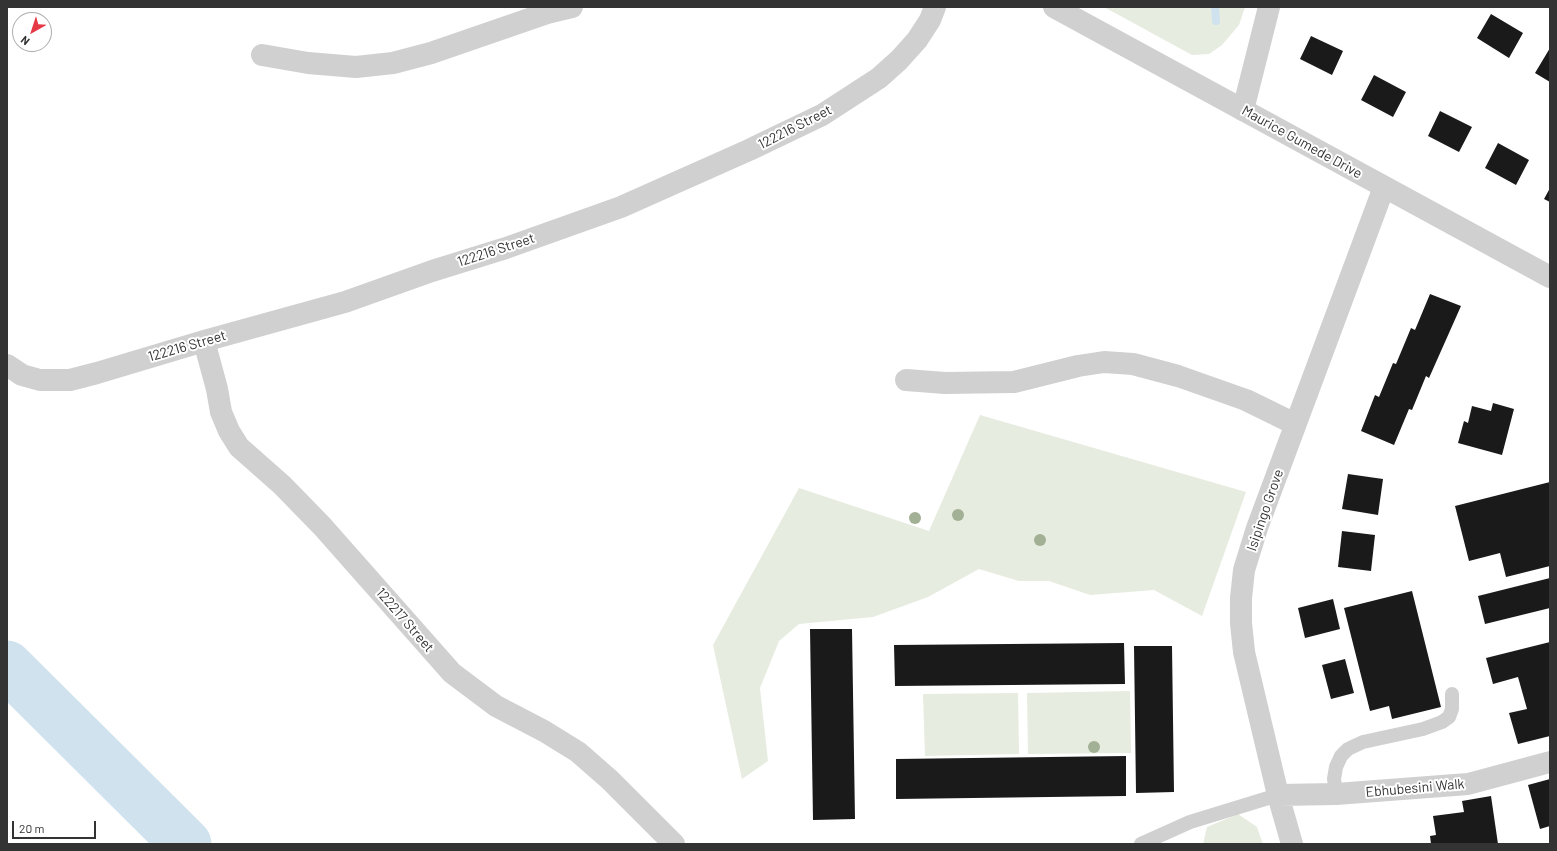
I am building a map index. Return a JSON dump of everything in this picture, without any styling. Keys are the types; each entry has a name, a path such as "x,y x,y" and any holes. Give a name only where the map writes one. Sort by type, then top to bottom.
{"street":[{"path":"262,55 356,67 393,63 431,53 547,13 572,7"},
{"name":"122216 Street","path":"7,365 22,376 40,380 70,380 345,302 432,271 506,248 621,206 749,150 822,115 879,78 917,40 930,20 935,7"},
{"name":"Maurice Gumede Drive","path":"1054,7 1550,277"},
{"path":"1243,110 1269,7"},
{"name":"Isipingo Grove","path":"1292,844 1278,795 1244,652 1241,623 1241,598 1244,570 1257,528 1295,424 1384,187"},
{"name":"122217 Street","path":"204,341 217,389 221,412 229,431 239,447 282,484 322,526 452,673 496,706 544,731 578,752 610,780 674,844"},
{"path":"906,380 944,384 1014,382 1078,366 1104,362 1134,364 1178,376 1246,400 1295,424"},
{"name":"Ebhubesini Walk","path":"1278,795 1336,794 1468,784 1550,762"}],"lane":[{"path":"1336,794 1334,779 1336,767 1341,756 1348,749 1363,742 1423,729 1442,722 1450,717 1452,709 1452,694"},
{"path":"1141,844 1190,822 1278,795"}],"shaded area":[{"path":"1104,7 1245,7 1239,25 1222,45 1209,54 1192,55"},
{"path":"980,415 1246,492 1202,616 1154,590 1090,595 1049,581 1019,581 979,569 928,597 873,617 799,624 779,641 760,688 768,761 742,779 713,645 799,488 929,531"},
{"path":"1130,691 1131,753 1028,754 1027,693"},
{"path":"1018,693 1019,754 925,756 923,694"},
{"path":"1238,814 1257,827 1263,844 1203,844 1207,827"}],"building":[{"path":"1491,14 1523,33 1509,58 1477,38"},
{"path":"1311,36 1343,51 1332,75 1300,59"},
{"path":"1550,48 1550,82 1535,73"},
{"path":"1374,75 1406,92 1393,117 1361,100"},
{"path":"1440,111 1472,127 1459,152 1428,136"},
{"path":"1498,143 1529,160 1516,185 1485,168"},
{"path":"1550,188 1550,202 1544,199"},
{"path":"1430,294 1461,306 1429,378 1426,376 1412,410 1409,409 1394,445 1361,431 1375,395 1379,397 1393,363 1396,364 1411,328 1415,330"},
{"path":"1493,403 1514,409 1502,455 1458,443 1464,421 1468,423 1472,406 1491,411"},
{"path":"1348,474 1383,479 1378,515 1342,509"},
{"path":"1550,482 1550,566 1506,577 1500,553 1469,561 1455,506"},
{"path":"1342,531 1375,535 1371,571 1338,567"},
{"path":"1550,578 1550,608 1485,624 1478,596"},
{"path":"1412,591 1441,707 1392,719 1389,706 1370,711 1344,608"},
{"path":"1333,599 1340,629 1305,638 1298,608"},
{"path":"810,629 852,629 855,819 813,820"},
{"path":"1550,642 1550,736 1518,744 1509,713 1527,709 1518,677 1493,684 1486,658"},
{"path":"1124,643 1125,684 895,686 894,645"},
{"path":"1134,646 1172,646 1174,792 1136,793"},
{"path":"1345,659 1354,693 1331,699 1322,665"},
{"path":"1126,756 1126,796 896,799 896,759"},
{"path":"1550,779 1550,826 1540,829 1528,785"},
{"path":"1491,796 1498,844 1431,844 1430,836 1436,835 1433,816 1464,812 1462,801"}],"waterway":[{"path":"1215,7 1216,21"},
{"path":"7,666 186,844"}]}
